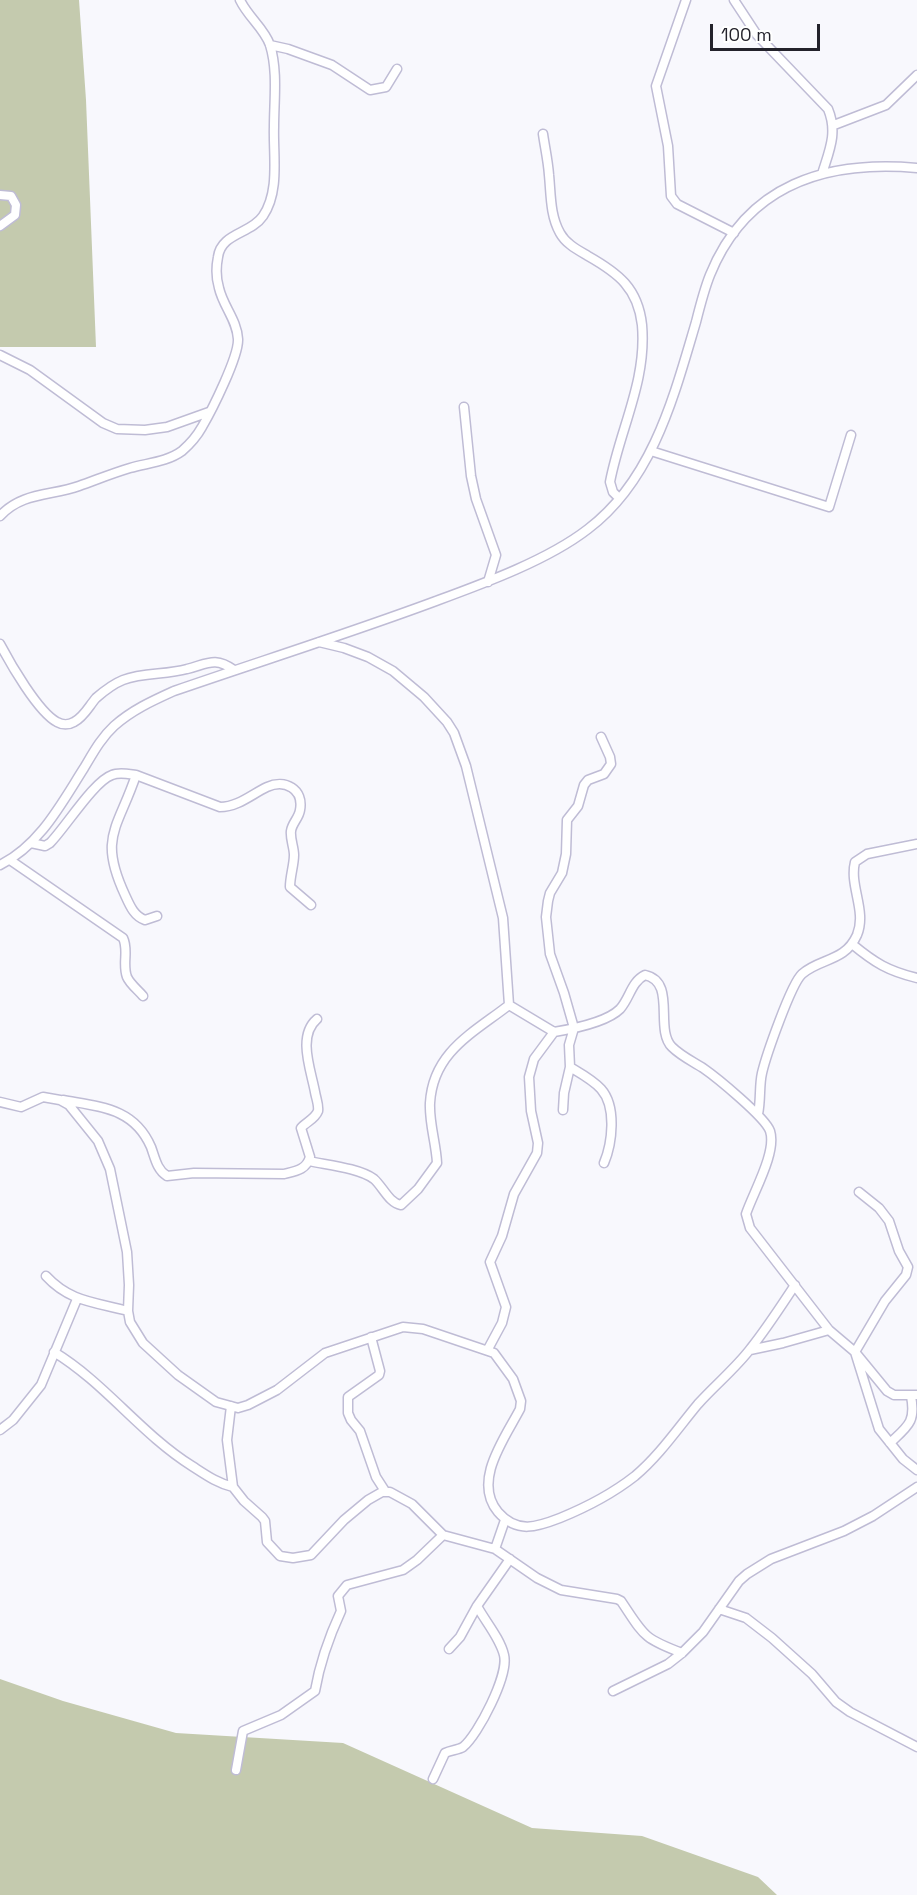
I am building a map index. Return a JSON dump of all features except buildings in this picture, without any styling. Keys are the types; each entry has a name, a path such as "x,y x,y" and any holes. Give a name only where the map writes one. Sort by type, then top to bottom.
{"street":[{"path":"0,516 6,509 24,498 77,487 129,468 165,459 180,452 191,443 209,412 232,362 239,340 236,326 219,290 216,274 219,251 231,237 258,222 263,216 270,200 274,179 274,67 270,45 262,29 240,0"},
{"path":"686,0 656,86 668,146 670,196 676,204 734,233"},
{"path":"734,0 757,35 828,109 834,125 834,135 822,174"},
{"path":"270,45 332,65 370,90 386,87 397,69"},
{"path":"834,125 886,105 917,75"},
{"path":"543,134 550,201 561,235 571,246 608,267 623,279 638,306 642,325 640,374 610,482 613,492 620,498"},
{"path":"0,865 31,843 61,804 100,742 113,727 150,701 488,582 568,543 590,528 620,498 651,451 670,404 710,275 724,246 747,216 786,186 822,174 866,166 917,168"},
{"path":"0,195 11,196 16,205 15,215 0,226"},
{"path":"0,355 30,369 103,423 117,429 167,427 209,412"},
{"path":"465,406 471,476 476,499 496,555 488,582"},
{"path":"651,451 829,507 851,435"},
{"path":"319,642 352,651 393,671 424,697 454,733 465,766 503,918 509,1005"},
{"path":"0,644 11,666 28,691 54,721 61,724 73,723 82,717 96,698 108,688 131,677 180,671 214,661 225,663 234,670"},
{"path":"563,1110 570,1066 569,1045 574,1028 550,954 546,917 550,893 562,873 566,854 567,820 578,806 588,780 604,774 611,765 601,736"},
{"path":"31,843 45,846 50,843 97,787 111,775 136,775 220,807 232,805 275,784 285,784 299,794 301,807 291,832 294,856 290,887 311,905"},
{"path":"136,775 114,831 112,862 135,913 145,920 158,916"},
{"path":"758,1114 762,1073 782,1013 797,981 802,974 842,953 852,944 860,924 861,912 855,882 855,862 867,854 917,844"},
{"path":"10,860 123,938 128,978 143,996"},
{"path":"852,944 868,958 888,970 917,978"},
{"path":"488,1349 502,1323 506,1307 490,1262 502,1236 514,1194 537,1153 538,1143 531,1112 529,1077 534,1059 554,1032 574,1028 616,1012 638,980 645,975 650,976 659,984 666,1039 671,1047 716,1078 758,1114 769,1129 771,1145 769,1156 746,1214 750,1228 830,1330 855,1352 887,1391 894,1395 914,1395 911,1421 890,1443"},
{"path":"509,1005 554,1032"},
{"path":"309,1161 369,1176 396,1203 401,1205 423,1183 437,1163 430,1104 442,1060 461,1042 509,1005"},
{"path":"0,1102 21,1107 43,1097 108,1108 121,1113 135,1122 149,1144 158,1167 166,1176 194,1173 284,1174 302,1168 309,1161 310,1153 301,1130 303,1125 314,1117 318,1108 308,1061 309,1028 317,1019"},
{"path":"570,1066 601,1088 607,1101 611,1117 611,1140 604,1163"},
{"path":"60,1100 69,1105 98,1141 110,1169 127,1252 130,1322 143,1343 178,1375 204,1394 216,1402 238,1408 258,1401 277,1390 325,1353 403,1327 413,1327 488,1349 504,1364 513,1379 521,1401 520,1409 488,1478 490,1498 505,1520 512,1524 530,1528 577,1511 618,1488 648,1463 704,1397 750,1350 795,1285"},
{"path":"859,1192 879,1208 889,1221 899,1251 908,1267 906,1275 885,1301 855,1352 879,1429 903,1459 917,1470"},
{"path":"45,1276 54,1285 77,1299 128,1311"},
{"path":"0,1430 14,1420 41,1385 77,1299"},
{"path":"750,1350 830,1330"},
{"path":"371,1337 380,1371 379,1375 348,1396 346,1407 351,1420 363,1438 376,1477 385,1491 398,1495 412,1504 443,1535 495,1549 537,1578 561,1590 621,1601 635,1625 646,1637 682,1653"},
{"path":"54,1352 67,1360 145,1431 179,1458 212,1479 233,1487"},
{"path":"231,1406 227,1440 233,1487 265,1521 267,1542 280,1556 293,1558 310,1555 344,1520 368,1500 385,1491"},
{"path":"612,1691 668,1664 682,1653 703,1632 739,1581 756,1567 844,1531 873,1516 917,1487"},
{"path":"495,1549 505,1520"},
{"path":"236,1770 244,1730 281,1715 315,1692 320,1664 331,1631 341,1613 337,1598 343,1590 350,1584 385,1576 410,1566 443,1535"},
{"path":"449,1648 460,1637 477,1606 510,1559"},
{"path":"433,1779 446,1753 461,1748 477,1729 488,1708 504,1666 505,1658 501,1648 477,1606"},
{"path":"719,1609 740,1614 772,1638 812,1674 836,1702 850,1712 917,1747"}],"green space":[{"path":"0,0 79,0 86,100 96,347 0,347"},
{"path":"0,1679 63,1701 176,1733 343,1743 532,1828 642,1836 758,1877 777,1895 0,1895"}]}
